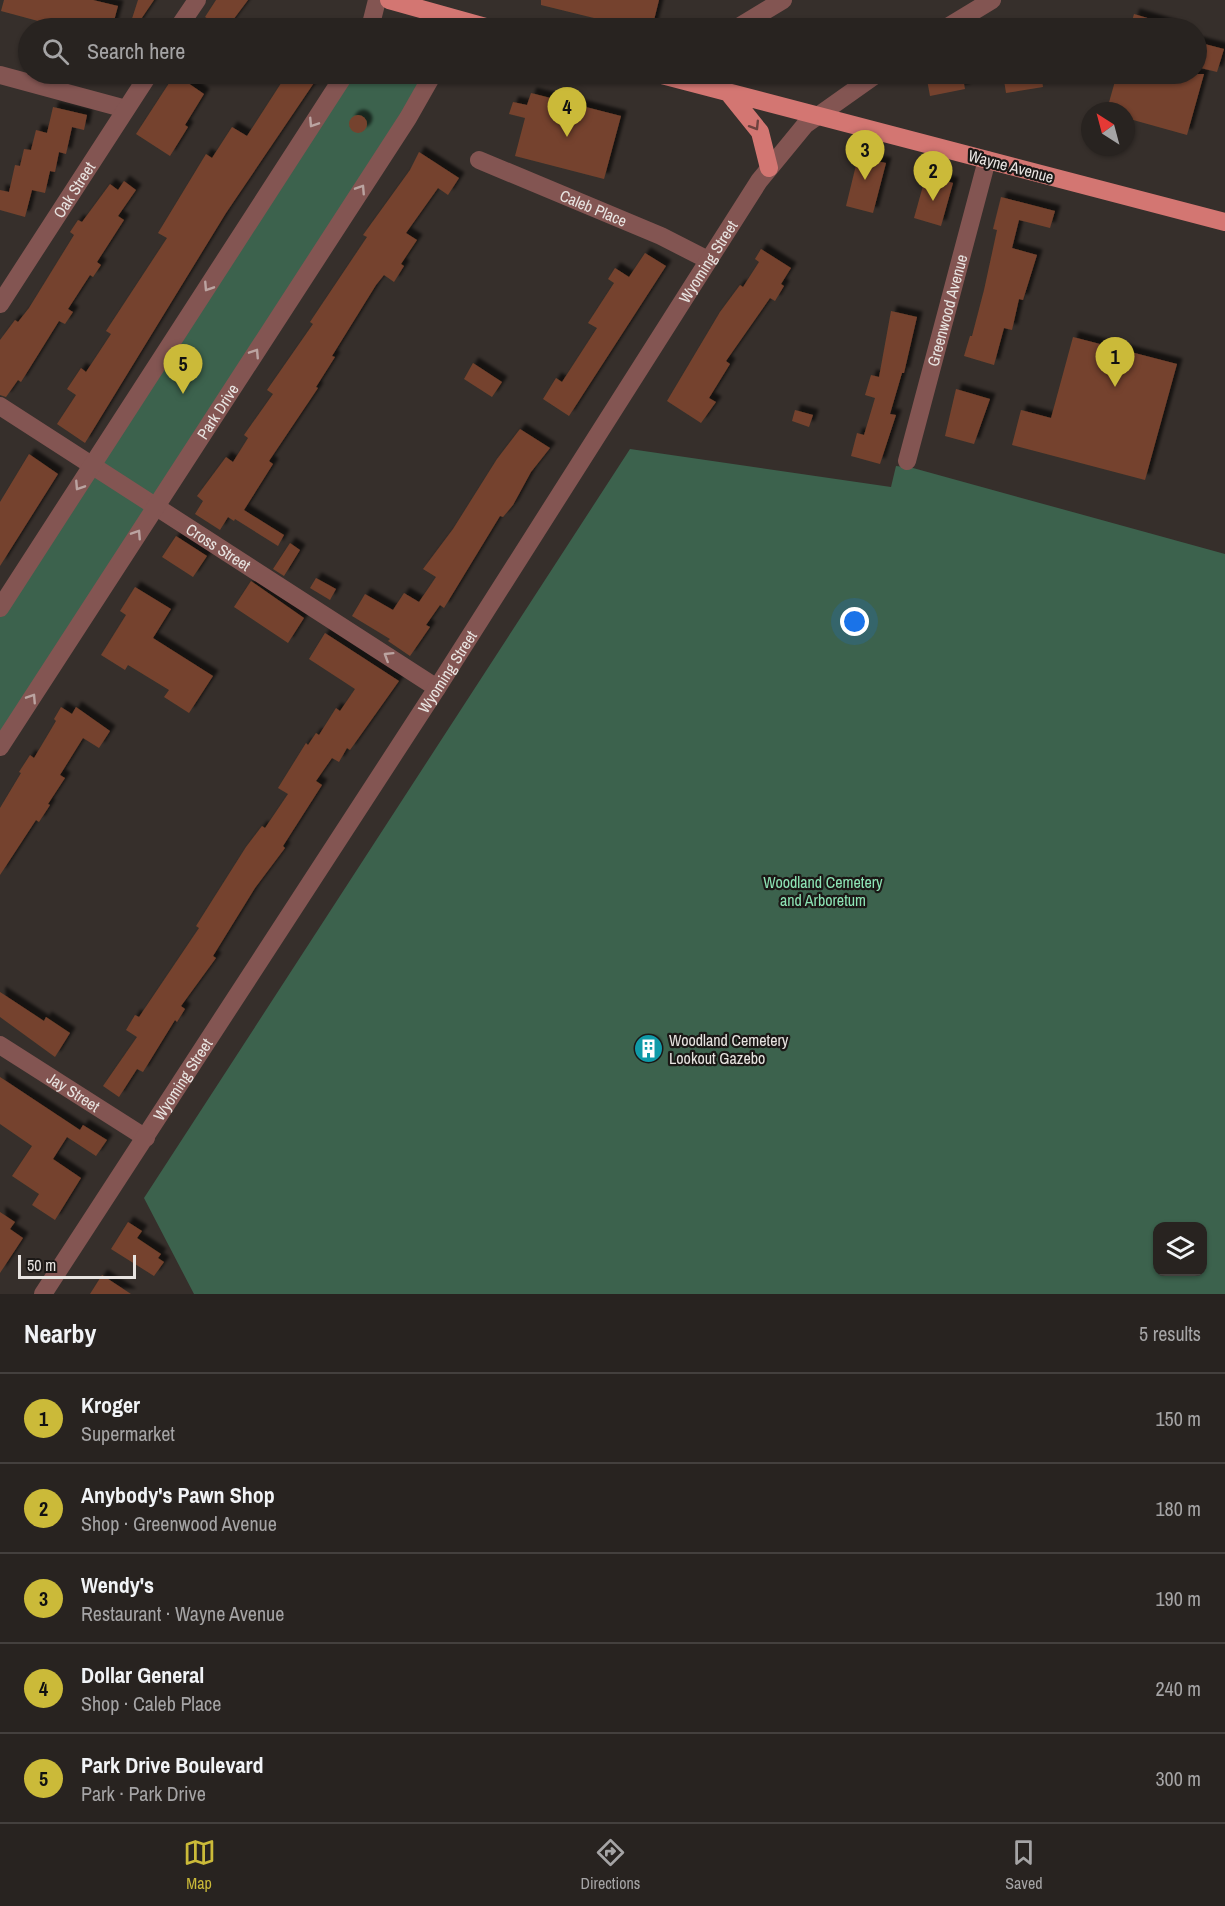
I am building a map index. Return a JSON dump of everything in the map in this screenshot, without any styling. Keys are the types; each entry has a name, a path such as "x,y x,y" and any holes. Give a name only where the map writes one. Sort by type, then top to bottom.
{"main road":[{"path":"389,0 425,3 451,18"},
{"name":"Wayne Avenue","path":"704,84 1225,222"},
{"path":"728,91 760,132 769,168"}],"street":[{"path":"185,18 197,0"},
{"path":"372,18 377,0"},
{"path":"753,18 783,0"},
{"path":"962,18 992,0"},
{"path":"0,75 18,80"},
{"path":"33,84 126,109"},
{"name":"Oak Street","path":"0,304 142,84"},
{"path":"0,608 339,84"},
{"name":"Park Drive","path":"0,747 408,118 427,84"},
{"name":"Wyoming Street","path":"43,1294 437,688 708,260 769,168 795,135 818,114 862,84"},
{"name":"Caleb Place","path":"479,160 661,237 708,260"},
{"name":"Greenwood Avenue","path":"907,461 987,160"},
{"name":"Cross Street","path":"0,406 437,688"},
{"name":"Jay Street","path":"0,1046 146,1138"}],"green space":[{"path":"339,84 427,84 0,747 0,608"},
{"name":"Woodland Cemetery and Arboretum","path":"630,449 891,487 896,466 913,468 1225,554 1225,1294 194,1294 144,1198"}],"building":[{"path":"4,0 93,0 118,6 115,18 27,18 1,11"},
{"path":"138,0 154,0 142,18 132,18"},
{"path":"216,0 248,0 234,18 205,17"},
{"path":"541,0 659,0 654,18 594,18 541,5"},
{"path":"1134,14 1147,18 1133,18"},
{"path":"1207,45 1224,49 1217,72 1207,70"},
{"path":"168,84 190,84 204,94 185,125 188,127 170,156 136,134"},
{"path":"281,84 313,84 226,213 85,443 57,424 76,395 67,389 81,368 86,372 111,334 106,331 167,238 158,233 206,154 212,158 232,127 247,136"},
{"path":"928,84 964,84 965,89 930,96"},
{"path":"1005,84 1043,84 1043,87 1006,93"},
{"path":"1114,84 1201,84 1187,135 1135,121 1135,102 1109,102"},
{"path":"531,93 621,116 604,179 515,156 525,118 509,114 513,102 527,105"},
{"path":"53,107 87,115 84,130 72,127 66,154 59,152 55,172 50,171 45,193 32,190 25,217 0,210 0,190 9,192 15,165 20,166 24,149 31,150 36,130 47,133"},
{"path":"358,115 364,118 367,124 364,130 358,133 352,130 349,124 352,118"},
{"path":"419,152 459,178 448,195 438,188 406,233 417,240 401,264 404,266 394,282 384,275 376,285 332,356 335,357 316,387 318,388 269,461 273,464 244,510 284,535 278,546 228,517 220,530 195,514 203,501 197,496 226,457 233,462 248,438 244,435 273,394 267,390 313,324 310,322 367,237 363,235 410,170"},
{"path":"858,157 886,163 873,213 846,206"},
{"path":"926,175 953,183 941,226 914,218"},
{"path":"124,181 136,190 118,216 124,220 97,262 101,265 93,277 90,275 68,309 73,312 65,324 59,321 21,382 18,380 6,397 0,395 0,340 15,320 18,322 29,308 74,235 70,232 78,220 82,222 110,184 118,190"},
{"path":"1001,197 1055,211 1050,228 1019,220 1012,248 1037,255 1023,300 1019,299 1012,330 1004,328 994,365 964,356 970,336 972,336 984,290 997,230 993,229"},
{"path":"761,249 791,268 781,284 784,286 775,301 770,298 726,361 730,364 709,398 716,402 701,423 667,401 720,312 740,285 743,287 759,262 755,259"},
{"path":"645,253 666,266 569,416 543,399 556,378 562,382 597,328 588,323 614,283 608,279 615,268 629,277"},
{"path":"891,311 917,317 904,373 902,373 890,414 896,415 880,464 851,456 857,433 864,435 875,398 865,395 871,375 879,377"},
{"path":"1073,337 1177,364 1145,480 1012,445 1021,410 1051,418"},
{"path":"473,363 502,382 492,397 464,379"},
{"path":"956,389 990,399 974,444 945,436"},
{"path":"795,410 813,415 809,427 792,421"},
{"path":"520,429 550,448 531,472 513,505 503,517 500,516 444,608 440,605 426,625 430,627 410,656 388,641 390,639 352,616 365,594 393,610 404,593 419,602 436,577 423,569 453,529 497,459"},
{"path":"29,454 58,474 0,566 0,502"},
{"path":"176,536 207,556 193,577 162,557"},
{"path":"290,543 300,550 284,576 273,569"},
{"path":"316,578 336,589 330,600 310,588"},
{"path":"251,581 304,618 288,643 234,607"},
{"path":"135,587 171,609 153,638 213,676 189,713 164,697 169,690 128,665 125,670 101,655 126,615 120,611"},
{"path":"325,633 399,681 350,750 347,748 339,762 332,758 316,781 322,785 283,846 285,848 255,888 213,956 216,958 181,1006 185,1009 177,1022 175,1020 143,1072 137,1069 119,1097 103,1086 137,1037 126,1030 135,1015 139,1017 199,928 196,926 246,847 262,826 265,828 288,794 278,788 306,743 308,745 316,733 319,735 336,708 340,711 355,689 309,659"},
{"path":"61,707 72,714 76,707 110,731 99,748 83,738 60,775 65,778 48,804 50,805 39,822 36,820 0,875 0,808 30,755 34,758 56,721 54,719"},
{"path":"0,992 44,1021 46,1017 70,1033 55,1057 0,1017"},
{"name":"Woodland Cemetery Lookout Gazebo","path":"645,1041 651,1041 656,1049 654,1055 645,1057 640,1052 640,1046"},
{"path":"0,1077 80,1130 83,1125 107,1140 96,1156 67,1137 53,1159 81,1178 55,1220 32,1205 39,1194 12,1176 32,1146 0,1124"},
{"path":"0,1212 15,1222 10,1229 23,1238 0,1273"},
{"path":"128,1222 142,1231 137,1238 161,1254 158,1258 164,1262 154,1276 111,1249"},
{"path":"102,1275 131,1294 90,1294"}],"place":[{"name":"Dollar General","path":"567,137"},
{"name":"Wendy's","path":"865,180"},
{"name":"Anybody's Pawn Shop","path":"933,201"},
{"name":"Kroger","path":"1115,387"},
{"name":"Park Drive Boulevard","path":"183,394"},
{"name":"Woodland Cemetery Lookout Gazebo","path":"648,1049"}]}
